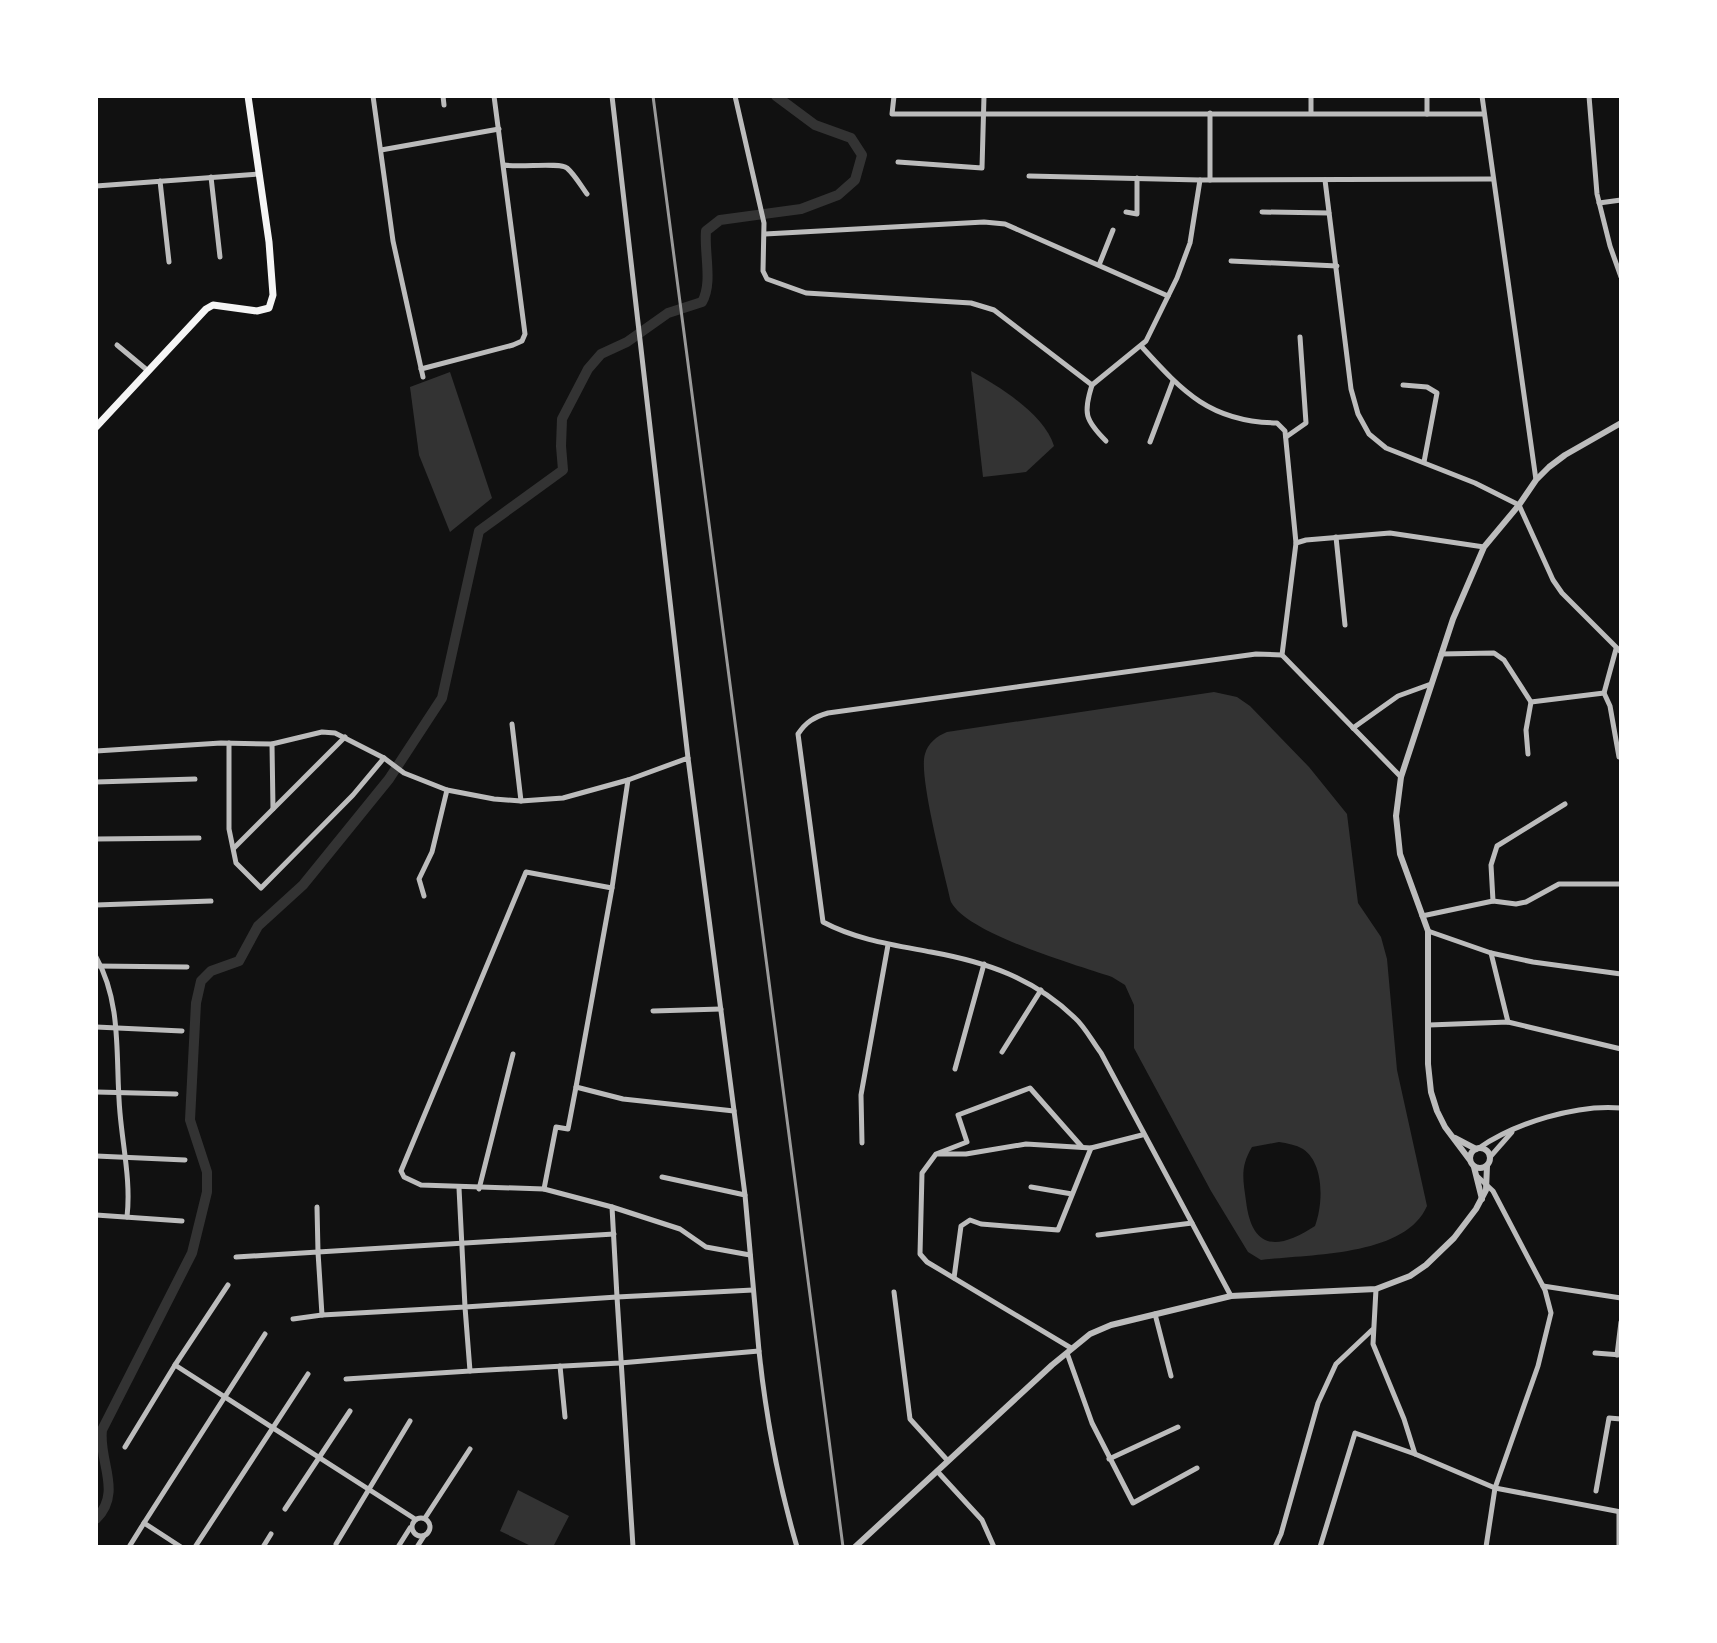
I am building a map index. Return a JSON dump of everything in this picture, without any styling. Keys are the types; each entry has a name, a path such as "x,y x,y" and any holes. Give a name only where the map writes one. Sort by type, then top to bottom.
{"main road":[{"path":"96,427 200,314 213,305 265,312 269,308 273,295 272,270 248,96"}],"street":[{"path":"373,96 393,241 423,377"},
{"path":"443,96 444,105"},
{"path":"421,369 513,345 524,338 494,96"},
{"path":"612,96 688,758 745,1195 766,1416 780,1489 797,1547"},
{"path":"735,96 764,223 763,271 767,279 806,293 971,303 994,310 1092,385"},
{"path":"894,96 892,114 1484,114"},
{"path":"898,162 982,168 984,96"},
{"path":"1311,96 1311,113"},
{"path":"1427,96 1427,114"},
{"path":"1482,96 1536,480"},
{"path":"1589,96 1599,203 1621,277"},
{"path":"1210,113 1210,180"},
{"path":"381,150 499,129"},
{"path":"504,165 558,164 565,167 587,194"},
{"path":"96,186 259,174"},
{"path":"1029,176 1200,180 1492,179"},
{"path":"211,177 220,257"},
{"path":"1126,212 1137,214 1137,178"},
{"path":"1106,441 1086,415 1092,385 1146,341 1190,243 1200,180"},
{"path":"1325,180 1351,389 1358,414 1369,434 1386,448 1475,483 1519,505 1553,580 1618,650 1604,693 1610,706 1619,757"},
{"path":"160,181 169,262"},
{"path":"1599,203 1621,200"},
{"path":"1262,212 1329,213"},
{"path":"765,234 984,222 1005,224 1168,296"},
{"path":"1099,265 1113,230"},
{"path":"1231,261 1337,266"},
{"path":"1286,438 1306,423 1300,337"},
{"path":"117,345 147,370"},
{"path":"1141,346 1173,381 1205,406 1255,423 1277,423 1285,431 1296,543 1282,655"},
{"path":"1150,442 1173,381"},
{"path":"1403,385 1427,387 1437,393 1424,462"},
{"path":"1482,1199 1474,1167 1437,1111 1431,1092 1428,1064 1428,931 1398,842 1396,816 1401,777 1453,619 1484,547 1536,480 1565,455 1621,423"},
{"path":"1296,543 1390,533 1484,547"},
{"path":"1336,537 1345,625"},
{"path":"1441,654 1494,653 1504,660 1531,702 1526,730 1528,754"},
{"path":"1231,1296 1142,1135 1101,1053 1077,1019 1035,985 984,964 888,945 838,930 823,922 798,734 815,717 1256,654 1282,655 1401,777"},
{"path":"1353,728 1398,696 1431,684"},
{"path":"1531,702 1604,693"},
{"path":"512,724 521,801"},
{"path":"96,751 229,743 272,744 322,732 345,737 400,771 447,790 521,801 563,798 628,780 688,758"},
{"path":"233,849 345,737"},
{"path":"229,743 229,829 236,863 261,888 386,760"},
{"path":"272,744 273,809"},
{"path":"96,782 195,779"},
{"path":"544,1189 556,1127 568,1129 612,888 628,780"},
{"path":"424,896 419,879 432,852 447,790"},
{"path":"1493,901 1491,865 1497,846 1565,804"},
{"path":"96,839 199,838"},
{"path":"612,888 526,872 401,1171 404,1177 421,1185 544,1189 680,1229 706,1247 750,1255"},
{"path":"1422,916 1493,901 1526,902 1559,884 1621,884"},
{"path":"96,905 211,901"},
{"path":"1428,931 1491,953 1621,974"},
{"path":"862,1143 861,1095 888,945"},
{"path":"1491,953 1508,1022"},
{"path":"96,957 111,995 116,1026 129,1199 127,1217"},
{"path":"955,1069 984,964"},
{"path":"99,966 187,967"},
{"path":"1002,1052 1041,990"},
{"path":"653,1011 721,1009"},
{"path":"1429,1025 1508,1022 1621,1049"},
{"path":"96,1027 182,1031"},
{"path":"479,1189 513,1054"},
{"path":"576,1087 623,1099 734,1111"},
{"path":"1082,1147 1030,1088 958,1115 967,1142 936,1154 922,1173 920,1254 927,1262 1069,1350 1092,1423 1133,1503 1197,1468"},
{"path":"96,1092 176,1094"},
{"path":"1469,1159 1496,1136 1515,1128 1573,1111 1602,1106 1621,1108"},
{"path":"855,1547 1090,1334 1111,1325 1231,1296 1376,1289 1410,1276 1454,1238 1482,1199 1490,1157 1515,1128"},
{"path":"936,1154 966,1154 1026,1144 1091,1148 1142,1135"},
{"path":"1452,1136 1487,1152 1490,1157"},
{"path":"954,1278 961,1226 965,1222 970,1220 981,1224 1058,1230 1091,1148"},
{"path":"96,1156 185,1160"},
{"path":"1474,1167 1481,1169 1487,1166"},
{"path":"1476,1176 1487,1183 1549,1299 1549,1327 1495,1488 1486,1547"},
{"path":"662,1177 745,1195"},
{"path":"1031,1187 1072,1194"},
{"path":"459,1188 470,1371"},
{"path":"317,1207 322,1315"},
{"path":"612,1207 633,1547"},
{"path":"96,1215 182,1221"},
{"path":"1098,1235 1192,1223"},
{"path":"236,1257 614,1234"},
{"path":"125,1447 228,1285"},
{"path":"1543,1286 1621,1298"},
{"path":"1376,1289 1372,1330 1375,1351 1404,1419 1415,1454"},
{"path":"293,1319 753,1290"},
{"path":"894,1292 910,1419 948,1461"},
{"path":"1155,1314 1171,1376"},
{"path":"1595,1353 1619,1355 1621,1322"},
{"path":"1275,1547 1318,1403 1336,1364 1372,1330"},
{"path":"129,1547 265,1334"},
{"path":"346,1379 620,1363 759,1351"},
{"path":"175,1365 415,1519 425,1518"},
{"path":"560,1366 565,1417"},
{"path":"195,1547 308,1374"},
{"path":"285,1509 350,1411"},
{"path":"1596,1491 1609,1418 1621,1419"},
{"path":"336,1544 410,1421"},
{"path":"1109,1459 1178,1427"},
{"path":"1320,1547 1355,1433 1495,1488 1620,1512 1619,1547"},
{"path":"425,1518 470,1449"},
{"path":"937,1471 982,1520 994,1547"},
{"path":"417,1547 430,1527 425,1518"},
{"path":"398,1547 415,1519"},
{"path":"144,1523 181,1547"},
{"path":"411,1527 414,1534 425,1535"},
{"path":"263,1547 271,1534"}],"shaded area":[{"path":"971,371 1019,402 1049,434 1054,446 1026,472 983,477"},
{"path":"450,372 492,498 450,532 419,455 410,387"},
{"path":"1214,692 1237,697 1250,706 1309,767 1347,814 1358,903 1381,937 1387,959 1397,1070 1427,1206 1415,1223 1398,1235 1353,1250 1261,1260 1248,1252 1211,1191 1134,1048 1134,1005 1125,985 1112,977 1000,937 961,914 951,902 938,849 924,765 928,746 947,732","holes":["1279,1142 1303,1149 1310,1156 1319,1174 1321,1196 1315,1226 1278,1242 1261,1237 1254,1229 1249,1217 1243,1173 1252,1147"]},
{"path":"518,1490 569,1516 553,1547 533,1547 500,1531"}],"waterway":[{"path":"96,1519 104,1509 109,1487 102,1430 192,1253 207,1192 207,1172 190,1120 196,1003 201,981 211,971 239,961 258,926 303,885 389,779 442,698 479,531 563,470 562,419 588,369 601,354 627,342 668,313 702,302 708,277 706,231 720,220 801,209 838,195 855,180 862,155 851,138 815,125 776,96"}],"railway":[{"path":"653,96 843,1547"}]}
